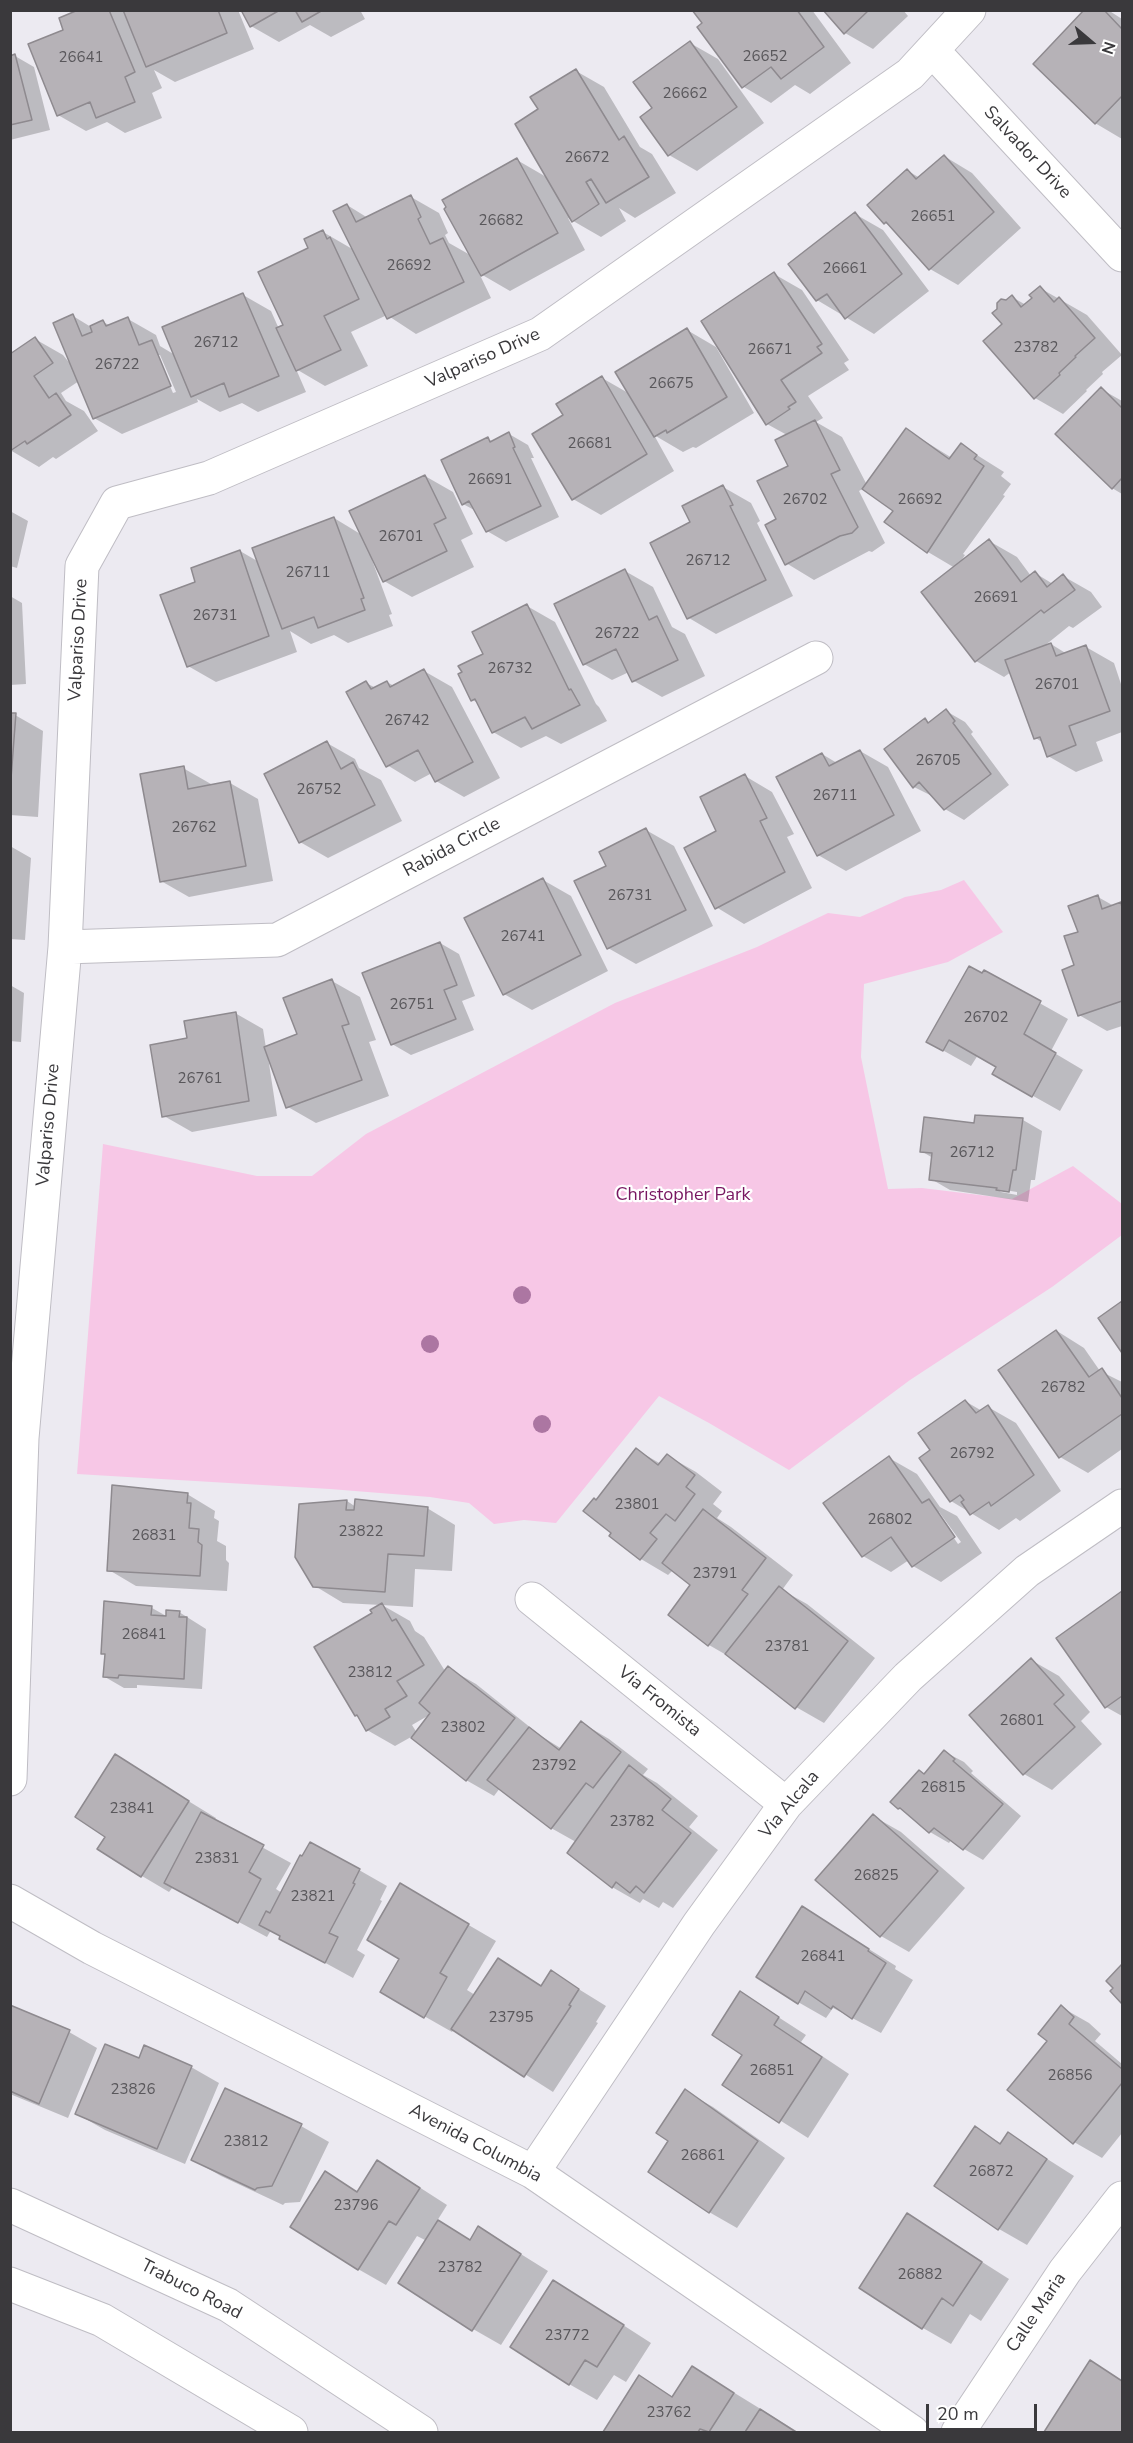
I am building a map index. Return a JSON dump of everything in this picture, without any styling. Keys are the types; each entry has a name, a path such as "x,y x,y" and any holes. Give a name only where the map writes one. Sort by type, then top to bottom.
{"street":[{"name":"Valpariso Drive","path":"10,1779 16,1438 65,947 82,566 117,503 209,477 540,334 910,74 969,10"},
{"name":"Salvador Drive","path":"932,50 1122,255"},
{"name":"Rabida Circle","path":"65,947 277,940 816,658"},
{"name":"Via Alcala","path":"533,2172 699,1924 786,1804 908,1677 959,1631 1027,1571 1122,1506"},
{"name":"Via Fromista","path":"532,1599 786,1804"},
{"name":"Avenida Columbia","path":"10,1901 92,1948 533,2172 912,2433"},
{"name":"Calle Maria","path":"958,2433 1065,2271 1122,2198"},
{"name":"Trabuco Road","path":"10,2205 228,2305 421,2433"},
{"path":"10,2284 102,2320 291,2433"}],"green space":[{"name":"Christopher Park","path":"964,880 1003,932 948,962 864,984 861,1057 888,1189 922,1188 1012,1199 1073,1166 1122,1204 1122,1235 1052,1287 910,1380 789,1470 659,1396 556,1523 524,1520 494,1524 469,1503 430,1497 77,1474 103,1144 257,1176 312,1176 366,1134 615,1003 757,947 828,913 860,917 905,897 941,890"}],"building":[{"path":"78,10 109,10 135,72 125,77 135,102 96,118 90,102 57,116 28,44 63,30 59,18"},
{"path":"123,10 218,10 227,33 146,67"},
{"path":"241,10 280,10 250,27"},
{"path":"295,10 323,10 302,22"},
{"path":"692,10 797,10 824,47 781,79 771,67 742,88 697,27 702,23"},
{"path":"823,10 869,10 844,34"},
{"path":"1084,10 1104,10 1122,29 1122,96 1095,124 1033,64"},
{"path":"690,41 737,107 668,156 640,117 652,108 633,82"},
{"path":"15,54 32,120 10,125 10,56"},
{"path":"576,69 619,140 624,136 649,177 606,203 591,179 586,182 599,204 572,222 515,124 538,109 530,97"},
{"path":"944,155 994,212 929,270 886,222 884,224 867,205 907,169 916,179"},
{"path":"517,158 558,233 481,276 444,209 446,207 442,200"},
{"path":"411,195 421,217 418,219 430,244 443,238 464,282 387,319 333,211 347,204 356,222"},
{"path":"855,212 902,274 845,319 827,294 816,301 788,264"},
{"path":"323,230 327,239 330,237 359,299 324,316 341,350 296,371 276,328 283,325 258,272 308,248 304,239"},
{"path":"774,272 822,344 817,347 822,353 781,380 796,402 788,407 790,409 766,425 701,321"},
{"path":"1040,286 1054,302 1059,297 1095,338 1034,399 983,341 1002,324 992,313 997,309 997,303 1001,299 1006,300 1012,295 1021,307 1032,298 1029,295"},
{"path":"243,293 279,376 229,397 224,383 191,397 162,327"},
{"path":"73,314 82,336 92,332 90,326 103,320 106,326 128,317 139,345 152,340 171,386 93,419 53,323"},
{"path":"687,328 727,397 667,433 666,430 654,437 615,372"},
{"path":"35,337 53,363 34,376 49,398 56,393 71,415 27,444 25,441 10,451 10,354"},
{"path":"602,376 647,454 572,500 532,434 563,415 556,404"},
{"path":"1101,387 1122,408 1122,478 1112,489 1055,434"},
{"path":"815,420 840,470 831,474 858,527 852,533 840,536 785,565 765,525 776,519 757,481 788,466 775,440"},
{"path":"906,428 949,459 961,443 977,455 974,459 984,466 927,553 884,522 893,511 862,489"},
{"path":"509,432 515,447 513,448 541,506 486,532 469,501 462,505 441,460 488,437 490,442"},
{"path":"425,475 446,518 434,524 447,551 383,582 349,511"},
{"path":"723,485 733,505 730,506 766,580 687,619 650,543 690,522 682,506"},
{"path":"334,517 364,598 361,599 365,610 318,628 314,617 282,629 252,548"},
{"path":"989,539 1021,582 1035,571 1047,587 1063,574 1075,590 1044,613 1041,610 975,662 921,592"},
{"path":"240,550 269,636 187,667 160,595 195,582 191,568"},
{"path":"625,569 649,620 657,616 678,660 632,682 616,649 583,665 554,604"},
{"path":"527,604 569,690 571,689 580,705 532,729 525,717 492,733 475,699 471,701 458,674 462,672 458,666 483,654 472,632"},
{"path":"1051,643 1056,656 1086,645 1110,711 1069,726 1076,745 1047,757 1040,737 1034,739 1005,660"},
{"path":"424,669 473,762 435,782 418,750 386,767 346,692 366,681 371,689 387,681 390,687"},
{"path":"946,709 955,721 953,723 991,774 944,810 919,782 913,788 884,749 925,718 928,723"},
{"path":"10,713 16,713 10,792"},
{"path":"327,741 341,769 353,762 375,805 299,843 264,774"},
{"path":"860,750 894,815 817,856 776,777 822,753 829,766"},
{"path":"184,766 188,789 230,781 246,866 160,882 140,774"},
{"path":"745,774 767,818 760,821 785,872 715,909 684,848 716,831 700,797"},
{"path":"646,828 686,910 607,949 574,881 606,866 599,852"},
{"path":"543,878 581,955 503,995 464,918"},
{"path":"1098,895 1102,909 1121,902 1122,1001 1078,1016 1062,970 1074,965 1064,936 1078,932 1068,906"},
{"path":"440,942 457,985 444,990 456,1019 391,1045 362,973"},
{"path":"969,966 982,973 984,970 1041,1001 1024,1034 1056,1053 1032,1097 992,1074 996,1067 949,1040 943,1051 926,1042"},
{"path":"332,979 349,1024 342,1026 362,1080 286,1108 264,1047 297,1034 283,998"},
{"path":"236,1012 249,1101 162,1117 150,1045 187,1038 184,1021"},
{"path":"975,1115 1023,1118 1016,1170 1013,1170 1009,1192 996,1190 997,1188 929,1180 932,1153 920,1152 924,1117 974,1123"},
{"path":"1122,1301 1122,1353 1098,1318"},
{"path":"1056,1330 1089,1377 1102,1368 1122,1398 1122,1414 1059,1458 998,1370"},
{"path":"965,1400 976,1413 988,1405 1034,1475 991,1506 989,1502 970,1515 961,1502 964,1500 960,1495 950,1502 919,1458 930,1450 918,1433"},
{"path":"636,1448 658,1465 667,1454 695,1475 686,1487 695,1494 675,1521 666,1514 650,1533 657,1539 640,1560 609,1536 611,1533 583,1511 594,1498 596,1500"},
{"path":"889,1456 922,1503 929,1499 955,1537 912,1567 891,1537 862,1557 823,1503"},
{"path":"112,1485 188,1493 187,1503 191,1503 189,1528 199,1529 198,1542 202,1545 200,1576 107,1571"},
{"path":"355,1499 428,1507 424,1556 388,1554 385,1592 313,1587 295,1557 299,1504 347,1500 346,1510 354,1510"},
{"path":"703,1509 766,1558 742,1590 748,1594 708,1646 668,1615 690,1585 662,1563"},
{"path":"779,1586 848,1641 795,1709 725,1654"},
{"path":"1122,1591 1122,1696 1105,1708 1056,1638"},
{"path":"104,1601 152,1606 151,1615 166,1616 166,1610 180,1611 179,1617 187,1617 184,1679 119,1675 118,1678 103,1677 105,1654 101,1654"},
{"path":"382,1603 392,1621 396,1619 424,1665 397,1681 407,1696 385,1709 390,1717 366,1731 314,1647 372,1613 370,1610"},
{"path":"1031,1658 1064,1695 1054,1704 1075,1727 1023,1775 969,1715"},
{"path":"448,1666 515,1718 466,1781 411,1738 430,1713 419,1703"},
{"path":"581,1721 621,1752 593,1788 586,1783 551,1829 487,1780 529,1727 559,1750"},
{"path":"944,1750 955,1759 953,1761 1003,1804 963,1850 934,1828 929,1833 890,1802 919,1770 924,1774"},
{"path":"115,1754 189,1801 141,1877 97,1849 105,1837 75,1817"},
{"path":"629,1765 671,1799 662,1810 691,1833 644,1893 636,1886 630,1893 616,1882 612,1888 567,1853"},
{"path":"201,1812 264,1845 249,1872 261,1879 238,1923 164,1883"},
{"path":"873,1814 938,1871 880,1937 815,1880"},
{"path":"310,1842 360,1869 353,1883 355,1884 329,1933 338,1937 325,1963 279,1939 280,1936 259,1925 266,1911 270,1913 300,1855 302,1856"},
{"path":"400,1883 469,1924 440,1973 447,1977 424,2018 380,1992 399,1959 367,1940"},
{"path":"802,1906 869,1949 868,1951 886,1963 852,2019 833,2006 831,2009 805,1991 798,2004 756,1977"},
{"path":"498,1958 541,1986 551,1970 579,1989 569,2005 571,2006 524,2077 451,2029"},
{"path":"1122,1964 1122,2004 1110,1991 1113,1988 1106,1981"},
{"path":"740,1991 779,2017 774,2025 822,2057 779,2123 722,2085 742,2055 712,2035"},
{"path":"10,2005 70,2030 39,2104 10,2091"},
{"path":"1061,2005 1074,2017 1069,2024 1122,2069 1122,2083 1073,2144 1007,2090 1047,2041 1038,2034"},
{"path":"105,2044 139,2058 144,2045 192,2066 157,2149 75,2114"},
{"path":"225,2088 302,2124 272,2186 255,2190 191,2160"},
{"path":"685,2089 758,2141 709,2213 648,2172 668,2141 656,2133"},
{"path":"975,2126 1000,2144 1008,2132 1047,2159 998,2230 934,2186"},
{"path":"377,2160 420,2188 396,2225 389,2221 358,2270 290,2227 325,2171 357,2192"},
{"path":"907,2213 982,2262 953,2306 942,2298 922,2329 859,2288"},
{"path":"438,2220 470,2240 478,2226 521,2254 472,2331 398,2283"},
{"path":"553,2280 624,2325 597,2367 585,2360 569,2385 510,2347"},
{"path":"1090,2360 1122,2381 1122,2432 1044,2432"},
{"path":"692,2366 734,2393 709,2432 700,2429 698,2432 603,2432 639,2375 672,2397"},
{"path":"760,2409 796,2432 745,2432"}]}
